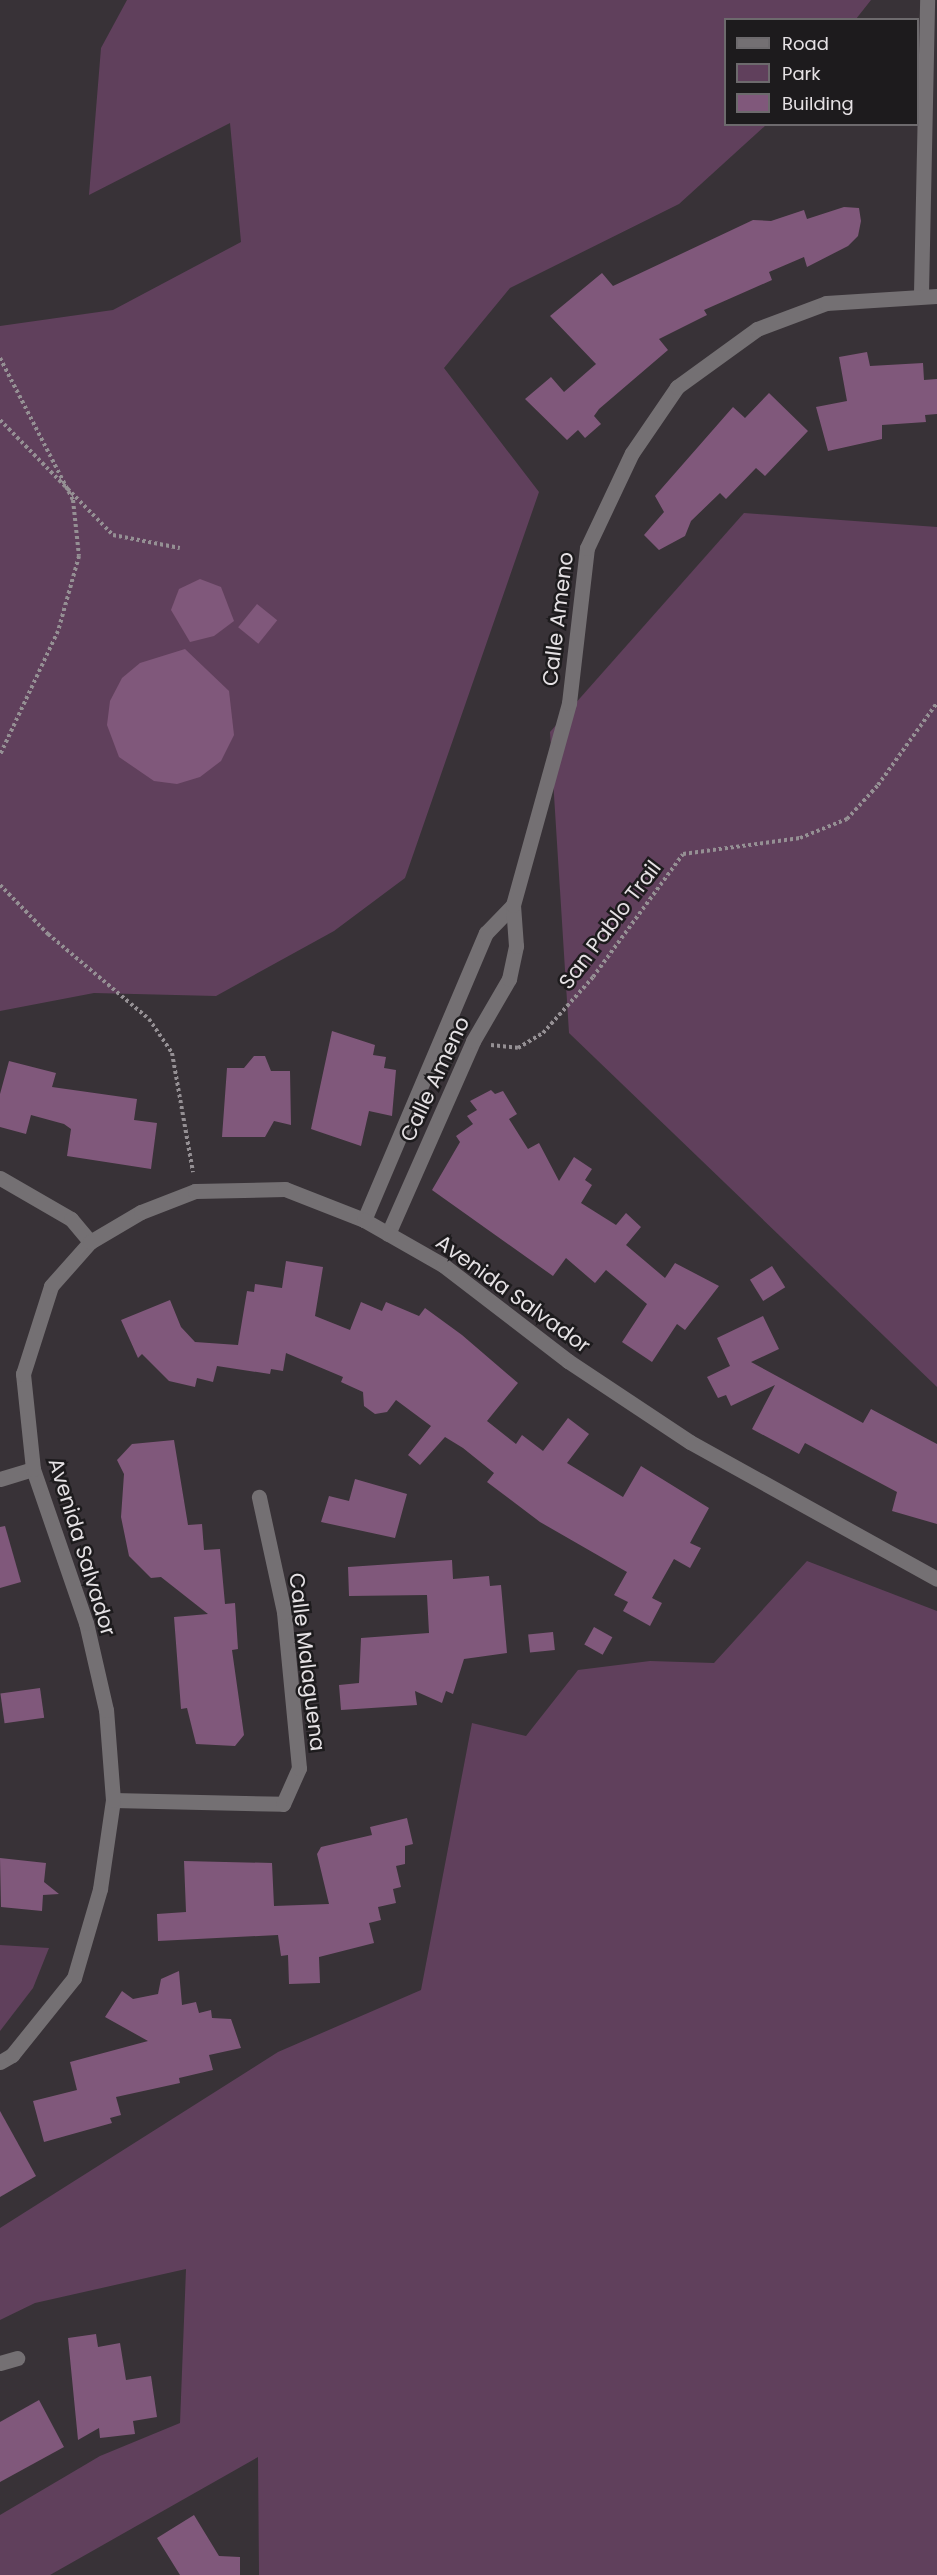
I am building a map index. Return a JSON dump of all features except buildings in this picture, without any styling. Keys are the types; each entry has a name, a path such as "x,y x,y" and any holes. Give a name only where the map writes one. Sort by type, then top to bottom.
{"street":[{"path":"921,294 927,0"},
{"name":"Calle Ameno","path":"388,1234 473,1041 509,980 516,946 513,905 569,703 587,548 632,453 677,387 757,329 826,303 921,294 937,296"},
{"name":"Calle Ameno","path":"364,1220 486,933 513,905"},
{"path":"0,1178 71,1219 90,1242"},
{"name":"Avenida Salvador","path":"0,2062 12,2055 74,1978 100,1889 113,1800 106,1710 86,1623 33,1469 23,1374 51,1286 90,1242 141,1212 195,1191 285,1189 364,1220 443,1265 568,1361 690,1442 937,1580"},
{"path":"0,1479 33,1469"},
{"name":"Calle Malaguena","path":"113,1800 283,1804 299,1768 284,1612 259,1497"},
{"path":"0,2363 17,2358"}],"path":[{"path":"0,358 73,500 79,556 58,631 0,755"},
{"path":"0,420 73,500 113,536 180,548"},
{"name":"San Pablo Trail","path":"473,1041 518,1048 543,1033 593,977 683,854 800,838 847,819 878,785 937,703"},
{"path":"0,885 48,934 149,1018 172,1053 195,1191"}],"green space":[{"path":"127,0 871,0 857,18 724,18 724,126 765,126 679,204 510,288 444,368 539,492 405,878 334,931 216,996 94,993 0,1011 0,326 113,310 241,242 230,123 89,195 101,48"},
{"path":"744,513 937,527 937,1387 569,1033 550,732"},
{"path":"807,1561 937,1611 937,2575 259,2575 258,2457 50,2575 0,2575 0,2515 100,2456 180,2423 186,2269 35,2303 0,2320 0,2228 278,2052 421,1990 472,1723 526,1736 578,1670 650,1661 714,1663"},
{"path":"0,1945 49,1948 33,1988 0,2031"}]}
